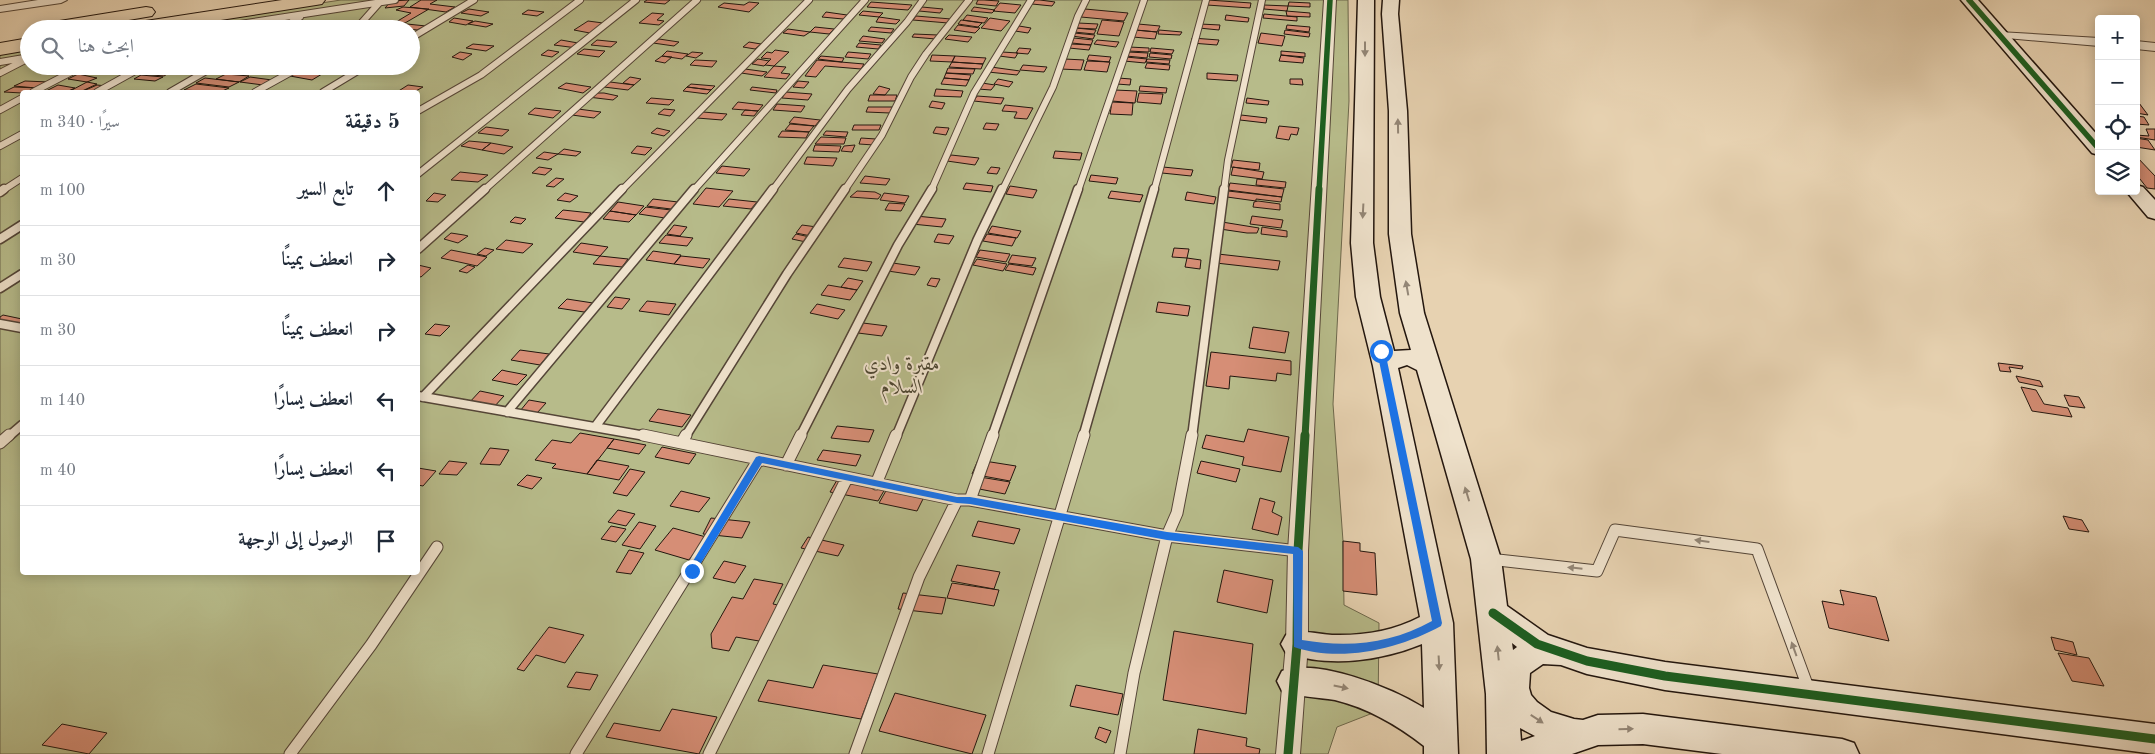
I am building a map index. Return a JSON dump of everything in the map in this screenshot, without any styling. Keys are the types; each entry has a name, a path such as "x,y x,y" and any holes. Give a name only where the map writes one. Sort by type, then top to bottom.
{"main road":[{"path":"100,20 230,0"},
{"path":"1366,0 1365,159 1362,243 1368,296 1385,366 1437,623 1441,747"},
{"path":"1391,0 1390,14 1398,111 1400,234 1412,313 1486,559 1502,694 1504,754"},
{"path":"1968,0 2095,144"},
{"path":"176,20 259,5 311,4"},
{"path":"0,36 20,33"},
{"path":"0,49 20,46"},
{"path":"2139,195 2155,213"},
{"path":"1372,312 1386,319 1394,320 1408,317 1412,313"},
{"path":"1385,366 1390,360 1404,357 1420,361 1429,367"},
{"path":"1493,613 1537,644 1587,661 1665,676 2155,739"},
{"path":"1297,644 1332,648 1373,646 1397,642 1418,634 1437,623"},
{"path":"1566,654 1544,651 1526,657 1517,667 1511,678 1513,692 1521,708 1538,721 1561,732 1582,735"},
{"path":"1293,681 1336,686 1371,696 1396,707 1420,722 1441,747"},
{"path":"1528,754 1598,730 1643,729 1842,754"}],"street":[{"path":"0,9 62,0"},
{"path":"1288,754 1297,644 1298,551 1330,0"},
{"path":"1999,34 2095,42"},
{"path":"2140,45 2155,47"}],"lane":[{"path":"244,20 311,4 395,0"},
{"path":"420,33 474,0"},
{"path":"420,110 481,75 580,0"},
{"path":"420,172 636,0"},
{"path":"420,247 697,0"},
{"path":"420,397 675,134 809,0"},
{"path":"507,412 682,203 865,0"},
{"path":"595,427 848,90 907,22 923,0"},
{"path":"682,442 787,274 882,135 911,77 969,0"},
{"path":"786,465 898,244 934,186 974,93 1031,0"},
{"path":"876,484 977,241 1053,87 1078,16 1086,0"},
{"path":"970,500 1144,0"},
{"path":"988,754 1060,518 1147,215 1206,0"},
{"path":"1120,754 1134,673 1167,536 1178,513 1191,446 1228,160 1262,0"},
{"path":"364,20 380,2"},
{"path":"291,20 311,4"},
{"path":"0,62 20,59"},
{"path":"0,73 20,63"},
{"path":"37,90 66,75"},
{"path":"101,90 128,75"},
{"path":"174,90 200,75"},
{"path":"259,90 286,75"},
{"path":"326,90 351,75"},
{"path":"0,110 20,99"},
{"path":"0,146 20,135"},
{"path":"0,192 20,179"},
{"path":"0,239 20,226"},
{"path":"0,288 20,275"},
{"path":"0,324 20,328"},
{"path":"420,397 682,442 957,500 970,500 1060,518 1167,536 1298,551"},
{"path":"0,443 20,427"},
{"path":"576,754 759,459"},
{"path":"709,754 847,478"},
{"path":"855,754 919,577 957,500"},
{"path":"1486,559 1597,571 1614,530 1757,549 1811,695"},
{"path":"420,572 437,547"},
{"path":"290,754 418,575"}],"green space":[{"name":"مقبرة وادي السلام","path":"341,0 1348,0 1349,101 1333,404 1343,541 1344,605 1379,623 1378,711 1337,727 1328,754 0,754 0,52 20,49 20,75 420,75 420,20 208,20"}],"building":[{"path":"409,0 404,6 385,8 391,1"},
{"path":"421,0 437,0 430,4 455,7 446,12 410,7"},
{"path":"647,0 670,0 665,4 644,2"},
{"path":"978,0 999,1 996,6 976,4"},
{"path":"1035,0 1055,2 1052,6 1032,4"},
{"path":"1208,0 1251,3 1250,8 1207,5"},
{"path":"749,2 759,3 749,12 718,7 724,3 744,5"},
{"path":"871,2 912,5 908,10 867,7"},
{"path":"1289,2 1310,3 1310,7 1288,6"},
{"path":"1000,3 1021,5 1015,13 993,11"},
{"path":"1264,5 1288,6 1287,11 1264,9"},
{"path":"403,7 429,9 410,20 399,20 411,13 396,10"},
{"path":"922,7 943,9 940,13 919,11"},
{"path":"974,7 995,10 992,13 971,11"},
{"path":"469,9 489,12 481,16 461,13"},
{"path":"1085,9 1128,13 1124,21 1081,17"},
{"path":"528,10 544,12 537,16 522,14"},
{"path":"863,11 883,13 879,17 859,15"},
{"path":"1286,11 1310,13 1310,17 1287,16"},
{"path":"826,12 847,15 843,19 822,17"},
{"path":"652,13 664,14 657,20 664,21 659,25 639,23"},
{"path":"1264,14 1297,17 1297,21 1263,18"},
{"path":"967,15 988,18 984,23 963,20"},
{"path":"1226,15 1249,18 1248,22 1225,20"},
{"path":"916,16 951,19 948,23 913,20"},
{"path":"879,17 900,20 896,24 876,22"},
{"path":"454,18 473,21 466,25 449,22"},
{"path":"990,18 1010,21 1001,31 981,28"},
{"path":"961,20 982,23 978,27 958,24"},
{"path":"1102,20 1124,22 1119,36 1097,34"},
{"path":"475,21 493,24 486,27 468,24"},
{"path":"588,21 603,23 595,34 574,30"},
{"path":"1078,23 1098,24 1096,29 1076,28"},
{"path":"1138,24 1160,26 1157,32 1135,30"},
{"path":"1200,24 1220,25 1219,30 1199,28"},
{"path":"958,25 980,28 975,33 954,30"},
{"path":"1287,25 1310,27 1309,32 1286,29"},
{"path":"1019,26 1031,28 1028,33 1015,31"},
{"path":"815,27 834,29 829,34 810,32"},
{"path":"871,27 894,29 891,33 868,31"},
{"path":"1076,28 1096,30 1094,34 1074,32"},
{"path":"788,29 810,32 804,36 783,33"},
{"path":"1136,30 1157,32 1155,39 1133,37"},
{"path":"1159,30 1182,32 1180,35 1158,34"},
{"path":"1285,30 1310,33 1309,37 1284,34"},
{"path":"1074,33 1095,35 1093,39 1072,36"},
{"path":"1261,33 1285,36 1282,46 1258,43"},
{"path":"914,34 938,35 936,39 912,37"},
{"path":"949,35 972,37 968,42 945,39"},
{"path":"863,36 885,39 882,43 859,41"},
{"path":"1074,38 1093,40 1091,45 1072,43"},
{"path":"1192,38 1219,40 1217,45 1191,43"},
{"path":"659,39 679,42 674,46 653,43"},
{"path":"561,40 578,43 577,48 554,45"},
{"path":"597,40 617,42 611,47 591,45"},
{"path":"1097,40 1119,42 1116,47 1094,44"},
{"path":"749,42 761,44 755,49 743,47"},
{"path":"859,43 881,45 878,49 856,47"},
{"path":"473,44 494,46 486,51 466,48"},
{"path":"1071,44 1091,45 1089,50 1069,48"},
{"path":"1129,47 1149,48 1149,52 1128,51"},
{"path":"1019,48 1031,49 1028,54 1016,53"},
{"path":"1151,48 1174,50 1172,54 1150,52"},
{"path":"584,49 605,51 599,57 577,54"},
{"path":"548,50 559,52 552,57 541,55"},
{"path":"775,50 789,52 774,66 765,65 771,59 761,58 767,52 772,53"},
{"path":"667,51 688,54 682,59 662,56"},
{"path":"1281,51 1305,53 1305,57 1281,55"},
{"path":"460,52 472,54 463,60 452,57"},
{"path":"692,52 703,53 696,58 686,56"},
{"path":"848,52 871,54 868,59 845,57"},
{"path":"1002,52 1018,53 1015,58 999,56"},
{"path":"1128,52 1148,53 1147,58 1126,56"},
{"path":"1150,53 1172,55 1171,59 1149,57"},
{"path":"932,55 955,56 952,62 930,61"},
{"path":"1089,55 1111,57 1109,62 1087,60"},
{"path":"1281,55 1304,58 1303,63 1279,61"},
{"path":"662,56 672,57 665,63 655,61"},
{"path":"821,56 844,58 842,62 818,59"},
{"path":"955,56 986,58 983,64 952,62"},
{"path":"1126,57 1147,59 1145,63 1124,61"},
{"path":"758,59 769,61 764,66 752,64"},
{"path":"1065,59 1084,60 1081,70 1061,69"},
{"path":"1147,59 1170,60 1169,64 1146,62"},
{"path":"695,60 717,61 712,67 690,65"},
{"path":"817,60 864,64 861,69 825,66 816,77 805,76"},
{"path":"1087,61 1110,62 1107,72 1084,70"},
{"path":"952,62 983,64 981,69 949,67"},
{"path":"1147,63 1170,65 1169,70 1145,68"},
{"path":"1023,65 1047,67 1044,72 1020,70"},
{"path":"774,66 786,67 781,73 790,74 786,79 764,77"},
{"path":"991,67 1020,71 1017,75 988,72"},
{"path":"948,68 975,69 973,74 946,73"},
{"path":"745,69 767,72 762,76 741,73"},
{"path":"946,73 971,75 969,80 944,78"},
{"path":"1207,73 1238,75 1237,81 1207,79"},
{"path":"76,75 97,78 87,82 68,79"},
{"path":"141,75 163,77 155,81 134,79"},
{"path":"224,75 249,76 239,82 216,79"},
{"path":"292,75 320,75 312,80 290,76"},
{"path":"250,77 272,80 263,85 240,82"},
{"path":"630,77 641,79 634,85 623,83"},
{"path":"205,78 239,82 229,87 196,83"},
{"path":"944,78 969,80 966,86 941,84"},
{"path":"1118,78 1131,79 1130,85 1117,84"},
{"path":"998,79 1013,82 1009,87 994,84"},
{"path":"1290,79 1302,79 1303,85 1290,84"},
{"path":"25,81 49,82 36,88 14,86"},
{"path":"798,81 809,82 804,88 793,87"},
{"path":"87,82 97,84 84,90 72,90"},
{"path":"610,82 634,85 628,90 604,87"},
{"path":"566,83 591,87 583,93 558,88"},
{"path":"982,83 995,85 991,90 978,89"},
{"path":"196,84 229,88 224,90 184,90"},
{"path":"691,84 715,86 711,90 687,87"},
{"path":"58,85 75,88 70,90 48,90"},
{"path":"97,85 107,86 98,90 86,90"},
{"path":"408,85 423,87 418,90 400,90"},
{"path":"879,86 890,89 885,95 873,94"},
{"path":"1140,86 1167,88 1166,93 1139,91"},
{"path":"14,87 38,88 34,90 20,90 20,93 4,92"},
{"path":"687,87 711,90 707,94 683,91"},
{"path":"752,87 777,90 776,93 750,90"},
{"path":"936,89 963,91 961,97 934,96"},
{"path":"1115,90 1137,91 1135,103 1112,101"},
{"path":"786,92 812,94 808,100 782,98"},
{"path":"596,93 618,96 613,100 588,97"},
{"path":"1139,93 1163,94 1161,104 1137,102"},
{"path":"870,95 897,95 895,101 868,101"},
{"path":"977,96 1004,98 1001,104 974,101"},
{"path":"651,98 674,100 669,105 646,103"},
{"path":"1247,98 1269,101 1268,105 1246,103"},
{"path":"932,101 945,103 942,109 929,107"},
{"path":"738,102 763,105 758,111 732,109"},
{"path":"1112,102 1133,103 1132,115 1110,114"},
{"path":"777,104 805,106 801,112 773,110"},
{"path":"2140,104 2148,115 2140,114"},
{"path":"1005,105 1033,108 1027,119 1014,118 1017,112 1002,111"},
{"path":"868,107 892,107 890,113 866,112"},
{"path":"535,108 561,111 553,118 528,114"},
{"path":"578,109 601,112 594,118 572,115"},
{"path":"664,109 675,110 670,116 658,114"},
{"path":"745,110 758,111 754,116 741,115"},
{"path":"703,112 727,114 722,120 697,118"},
{"path":"1241,115 1267,118 1266,123 1240,120"},
{"path":"2140,116 2144,117 2149,125 2140,124"},
{"path":"794,117 820,120 815,126 789,123"},
{"path":"986,123 999,124 996,130 983,129"},
{"path":"790,124 814,126 809,132 785,130"},
{"path":"854,125 881,125 879,130 852,130"},
{"path":"1279,126 1299,128 1297,135 1291,134 1289,140 1276,138"},
{"path":"486,127 509,130 502,136 478,133"},
{"path":"936,127 949,128 946,135 933,133"},
{"path":"657,128 670,131 664,136 651,133"},
{"path":"2146,129 2155,129 2155,140 2140,138 2140,135 2149,136"},
{"path":"782,131 809,132 806,138 778,137"},
{"path":"826,131 848,132 846,137 823,135"},
{"path":"821,137 846,138 844,144 815,144"},
{"path":"861,138 876,139 874,145 859,144"},
{"path":"2140,139 2148,140 2155,150 2140,148"},
{"path":"469,141 491,143 482,150 461,146"},
{"path":"491,143 513,147 504,154 482,150"},
{"path":"815,145 841,146 839,152 813,151"},
{"path":"855,145 852,152 841,151 844,146"},
{"path":"637,146 652,148 645,155 631,153"},
{"path":"564,149 581,152 576,156 558,154"},
{"path":"1055,151 1082,153 1080,160 1053,158"},
{"path":"544,152 558,154 548,160 536,158"},
{"path":"951,155 979,158 975,165 947,161"},
{"path":"807,157 837,158 833,166 804,164"},
{"path":"1233,160 1260,163 1259,170 1231,167"},
{"path":"2140,160 2155,176 2155,189 2147,188 2140,179"},
{"path":"722,166 750,169 744,176 716,173"},
{"path":"539,167 552,169 545,175 532,173"},
{"path":"991,167 1000,168 997,174 987,173"},
{"path":"1163,167 1193,170 1191,176 1162,173"},
{"path":"1233,167 1264,172 1262,179 1231,175"},
{"path":"460,172 488,175 478,182 451,180"},
{"path":"1091,175 1118,178 1116,184 1089,181"},
{"path":"865,176 890,179 886,185 860,183"},
{"path":"556,178 564,179 554,187 546,186"},
{"path":"1257,179 1286,182 1285,188 1256,185"},
{"path":"966,183 993,186 991,192 963,189"},
{"path":"1230,183 1284,189 1282,197 1228,190"},
{"path":"1010,186 1037,190 1033,198 1006,194"},
{"path":"706,188 733,191 719,207 693,204"},
{"path":"857,191 875,192 881,195 878,199 850,197"},
{"path":"1111,191 1143,195 1140,202 1108,198"},
{"path":"1228,191 1282,197 1281,202 1256,199 1256,201 1227,197"},
{"path":"1187,192 1216,197 1214,204 1185,200"},
{"path":"434,193 446,195 438,202 426,201"},
{"path":"565,193 578,196 570,202 557,200"},
{"path":"884,193 909,196 905,203 880,200"},
{"path":"653,199 678,202 671,209 647,206"},
{"path":"729,199 757,202 751,209 723,206"},
{"path":"618,202 644,206 636,215 610,211"},
{"path":"1254,202 1280,204 1280,210 1253,207"},
{"path":"889,203 905,204 901,211 885,210"},
{"path":"646,207 671,210 665,218 639,214"},
{"path":"563,210 591,213 584,222 555,218"},
{"path":"610,211 636,215 629,222 603,219"},
{"path":"916,216 946,219 942,227 912,224"},
{"path":"1252,216 1283,220 1281,228 1250,224"},
{"path":"515,217 526,219 521,224 510,222"},
{"path":"1222,222 1259,228 1257,233 1220,229"},
{"path":"674,225 687,227 680,236 667,234"},
{"path":"802,225 817,227 811,236 796,233"},
{"path":"992,226 1021,231 1017,238 988,233"},
{"path":"1262,227 1287,231 1287,237 1261,234"},
{"path":"451,233 468,236 458,243 444,239"},
{"path":"796,234 810,237 806,242 792,239"},
{"path":"938,234 954,236 949,244 934,242"},
{"path":"987,234 1016,238 1012,246 983,241"},
{"path":"666,235 693,238 687,246 659,243"},
{"path":"506,240 533,244 523,253 496,249"},
{"path":"581,243 608,247 600,256 573,252"},
{"path":"485,248 494,250 486,256 477,254"},
{"path":"1174,248 1189,249 1187,258 1172,257"},
{"path":"451,250 487,257 477,266 441,258"},
{"path":"980,250 1010,254 1006,262 976,257"},
{"path":"653,251 681,255 674,264 646,260"},
{"path":"1218,254 1280,261 1278,270 1216,263"},
{"path":"1012,255 1036,258 1032,266 1008,263"},
{"path":"600,256 628,259 622,267 593,264"},
{"path":"681,256 710,259 703,268 674,264"},
{"path":"844,258 872,262 867,271 838,267"},
{"path":"1187,258 1201,260 1200,269 1185,267"},
{"path":"977,259 1007,264 1003,271 973,265"},
{"path":"886,262 920,267 915,275 881,270"},
{"path":"1009,264 1036,268 1033,275 1005,270"},
{"path":"420,265 431,268 421,277"},
{"path":"468,265 475,267 467,273 459,271"},
{"path":"848,278 863,281 857,290 841,287"},
{"path":"931,278 940,279 936,287 927,285"},
{"path":"828,285 857,290 850,300 821,295"},
{"path":"615,297 630,299 622,309 607,307"},
{"path":"567,299 593,303 584,312 558,308"},
{"path":"647,301 676,304 669,315 639,311"},
{"path":"1158,302 1190,306 1188,316 1156,312"},
{"path":"817,304 845,310 838,319 810,313"},
{"path":"3,315 20,319 20,325 0,321 0,317"},
{"path":"855,322 887,326 882,336 850,332"},
{"path":"435,324 450,326 440,336 425,334"},
{"path":"1253,327 1289,332 1285,353 1249,348"},
{"path":"520,350 549,354 540,365 511,360"},
{"path":"1211,352 1291,361 1291,375 1277,373 1276,381 1230,376 1229,389 1206,386"},
{"path":"1998,363 2023,366 2022,369 2009,367 2011,372 2000,371"},
{"path":"502,370 527,375 517,385 492,380"},
{"path":"2016,376 2040,381 2043,387 2019,382"},
{"path":"2021,387 2036,390 2044,404 2068,408 2072,417 2032,411"},
{"path":"480,391 504,396 493,408 468,404"},
{"path":"2064,395 2079,397 2085,408 2069,406"},
{"path":"529,400 546,403 537,413 520,411"},
{"path":"658,409 691,415 682,427 649,421"},
{"path":"837,426 874,430 869,442 831,438"},
{"path":"1248,429 1289,437 1281,472 1242,465 1244,457 1202,448 1206,435 1244,442"},
{"path":"580,433 614,439 587,474 552,468 556,464 535,460 552,440 571,443"},
{"path":"614,439 646,445 639,454 607,448"},
{"path":"662,447 696,454 689,464 655,457"},
{"path":"490,448 509,450 500,465 480,464"},
{"path":"823,450 861,455 856,466 817,460"},
{"path":"597,460 629,466 619,480 587,474"},
{"path":"978,460 1016,466 1010,481 972,474"},
{"path":"449,461 467,463 457,475 439,474"},
{"path":"1201,461 1240,469 1236,482 1197,473"},
{"path":"420,468 436,471 423,486 420,485"},
{"path":"630,469 645,472 627,496 613,493"},
{"path":"527,475 542,478 532,489 517,485"},
{"path":"974,476 1010,482 1005,494 969,487"},
{"path":"837,480 885,489 878,501 830,492"},
{"path":"887,489 924,497 917,511 879,503"},
{"path":"681,491 710,498 699,512 670,506"},
{"path":"1260,498 1275,502 1272,512 1282,517 1278,535 1252,529"},
{"path":"618,510 635,514 626,526 608,522"},
{"path":"2063,516 2082,520 2089,532 2069,529"},
{"path":"711,518 750,522 742,538 703,534"},
{"path":"978,521 1020,529 1014,544 972,536"},
{"path":"639,522 656,526 640,549 622,545"},
{"path":"611,526 626,529 616,542 601,539"},
{"path":"673,528 706,537 689,560 655,550"},
{"path":"808,537 844,545 838,556 801,548"},
{"path":"1343,541 1360,543 1360,551 1375,553 1377,595 1343,591"},
{"path":"629,550 644,553 631,574 616,572"},
{"path":"724,561 746,566 735,583 713,578"},
{"path":"957,565 1000,572 994,589 951,581"},
{"path":"1224,570 1273,580 1267,613 1217,602"},
{"path":"754,579 783,584 773,604 778,605 759,641 736,637 729,651 712,648 711,634 732,597 743,599"},
{"path":"952,583 999,590 994,606 947,598"},
{"path":"1840,590 1876,597 1889,641 1829,628 1822,601 1844,605"},
{"path":"903,593 946,598 942,614 898,609"},
{"path":"549,627 584,635 565,663 536,655 524,671 517,669"},
{"path":"1174,631 1253,644 1246,714 1163,700"},
{"path":"2051,637 2073,642 2077,655 2055,650"},
{"path":"2058,653 2089,658 2104,686 2072,681"},
{"path":"823,665 878,674 861,719 758,701 768,680 813,688"},
{"path":"576,672 598,675 590,690 567,687"},
{"path":"1076,685 1123,694 1118,715 1070,706"},
{"path":"895,693 986,715 972,754 879,731"},
{"path":"672,709 717,717 699,754 606,737 614,723 660,731"},
{"path":"62,724 107,733 89,754 42,745"},
{"path":"1099,727 1111,731 1106,743 1095,738"},
{"path":"1198,729 1247,738 1246,746 1260,749 1259,754 1194,754"}],"cycle path":[{"path":"1288,754 1297,644 1298,551 1330,0"},
{"path":"1969,0 2095,144"},
{"path":"1493,613 1537,644 1587,661 1665,676 2155,739"}],"route":[{"path":"692,571 759,459 957,500 970,500 1060,518 1167,536 1298,551 1297,644 1349,649 1397,642 1418,634 1437,623 1388,377 1381,351"}]}
